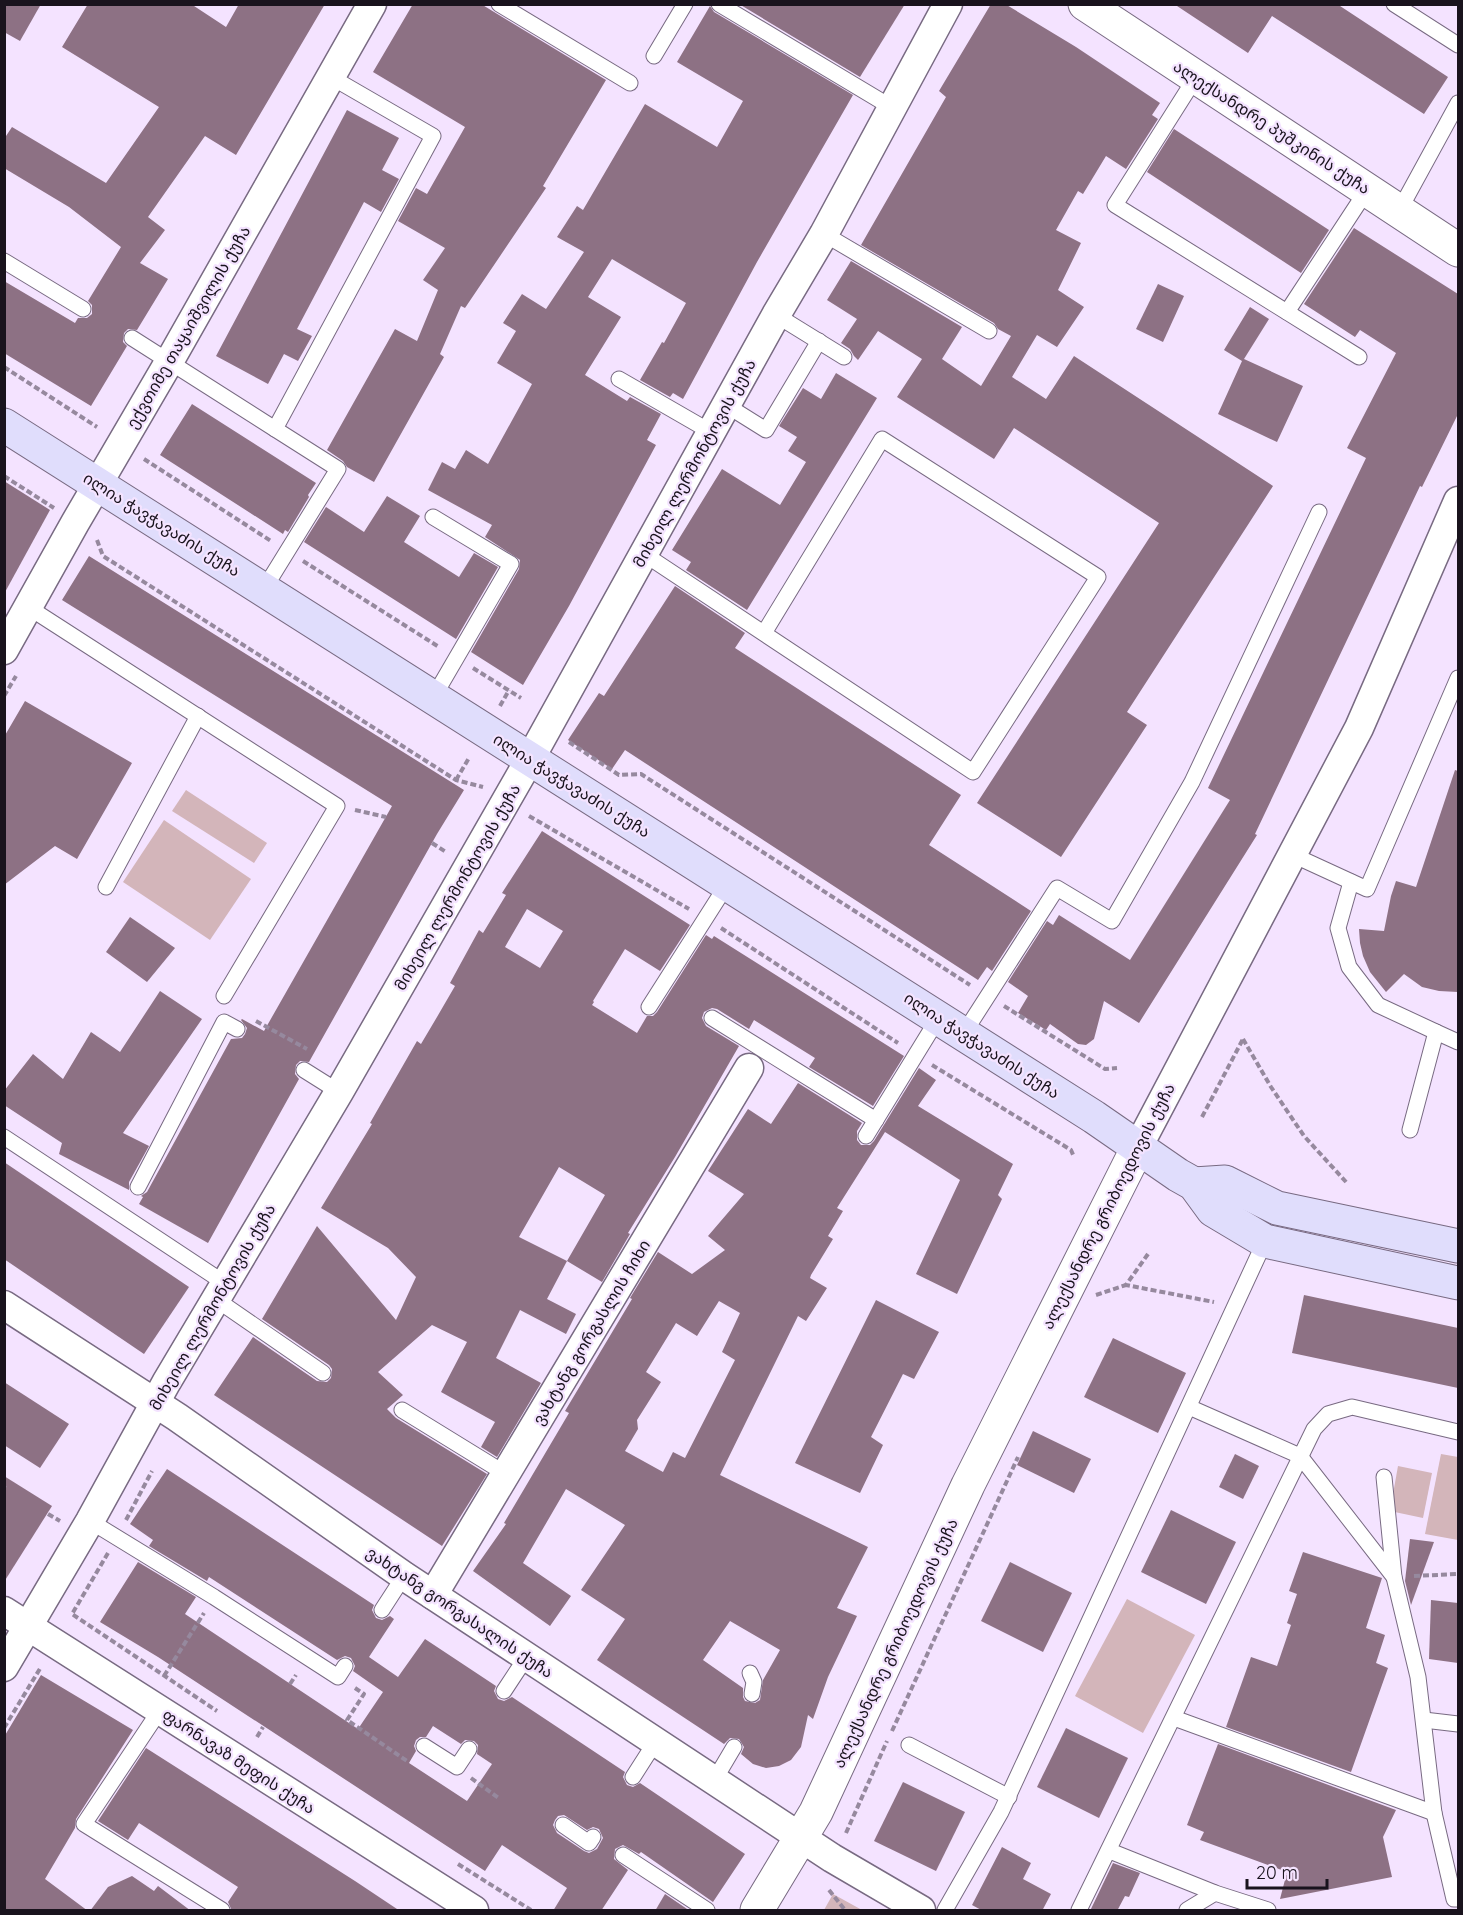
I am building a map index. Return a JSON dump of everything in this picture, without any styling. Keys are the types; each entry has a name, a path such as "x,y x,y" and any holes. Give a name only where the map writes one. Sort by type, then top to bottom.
{"main road":[{"name":"ილია ჭავჭავაძის ქუჩა","path":"4,425 951,1025 1194,1184"},
{"path":"1194,1184 1224,1182 1277,1208 1458,1246"},
{"path":"1194,1184 1213,1210 1265,1241 1458,1283"}],"street":[{"name":"ექვთიმე თაყაიშვილის ქუჩა","path":"12,658 28,607 372,4"},
{"name":"მიხეილ ლერმონტოვის ქუჩა","path":"4,1667 90,1521 166,1383 339,1092 530,759 776,315 824,234 948,4"},
{"name":"ალექსანდრე პუშკინის ქუჩა","path":"1085,4 1458,250"},
{"name":"ალექსანდრე გრიბოედოვის ქუჩა","path":"757,1911 816,1812 968,1485 1138,1147 1359,728 1457,507"},
{"name":"ვახტანგ გორგასლის ჩიხი","path":"434,1595 749,1068"},
{"name":"ვახტანგ გორგასალის ქუჩა","path":"4,1305 156,1403 404,1576 832,1858 921,1911"},
{"name":"ფარნავაზ მეფის ქუჩა","path":"4,1611 474,1911"}],"lane":[{"path":"499,4 630,83"},
{"path":"654,56 685,4"},
{"path":"719,4 891,107"},
{"path":"1394,4 1458,45"},
{"path":"1196,76 1115,205 1359,357"},
{"path":"275,429 433,135 331,77"},
{"path":"1399,211 1458,103"},
{"path":"1287,312 1367,190"},
{"path":"824,234 989,331"},
{"path":"4,261 83,309"},
{"path":"776,315 844,357"},
{"path":"132,338 338,469 264,590"},
{"path":"726,405 766,430 819,341"},
{"path":"619,379 711,432"},
{"path":"644,554 973,772 1098,577 882,439 764,633"},
{"path":"866,1136 916,1055 988,996 1057,888 1112,921 1192,782 1319,512"},
{"path":"433,517 511,564 433,698"},
{"path":"28,607 337,806 224,996"},
{"path":"1293,855 1367,889 1458,678"},
{"path":"106,887 198,716"},
{"path":"1351,882 1338,928 1349,967 1378,1005 1458,1042"},
{"path":"649,1007 728,883"},
{"path":"712,1018 876,1120"},
{"path":"138,1187 224,1022 237,1029"},
{"path":"1410,1130 1436,1032"},
{"path":"304,1071 339,1092"},
{"path":"4,1137 201,1269 221,1292 323,1373"},
{"path":"945,1911 1009,1797 1265,1241"},
{"path":"1189,1407 1300,1456 1394,1577"},
{"path":"1080,1911 1314,1429 1328,1414 1353,1407 1458,1432"},
{"path":"402,1410 506,1474"},
{"path":"1384,1477 1394,1577 1418,1677 1434,1813 1454,1899 1458,1899"},
{"path":"90,1521 214,1597 342,1671"},
{"path":"382,1610 404,1576"},
{"path":"504,1691 527,1656"},
{"path":"750,1673 754,1683 752,1694"},
{"path":"160,1710 84,1824 222,1911"},
{"path":"1174,1718 1434,1813"},
{"path":"1424,1720 1458,1724"},
{"path":"633,1777 656,1741"},
{"path":"909,1745 1009,1797"},
{"path":"424,1746 457,1767 469,1749"},
{"path":"715,1779 734,1747"},
{"path":"563,1825 589,1843 593,1837"},
{"path":"1110,1851 1215,1893 1268,1911"},
{"path":"623,1855 707,1911"},
{"path":"1187,1911 1215,1893"}],"path":[{"path":"4,367 97,427"},
{"path":"143,458 521,698"},
{"path":"4,476 57,509"},
{"path":"90,544 96,535 103,556 456,780 487,788"},
{"path":"4,696 12,658"},
{"path":"499,706 509,690"},
{"path":"565,734 567,741 619,775 641,774 1105,1070 1117,1068"},
{"path":"456,780 469,758"},
{"path":"337,806 386,817"},
{"path":"523,812 705,919 916,1055 1071,1150 1074,1157"},
{"path":"432,843 449,855"},
{"path":"224,996 250,1018 310,1050"},
{"path":"1202,1117 1243,1040 1304,1136 1347,1183"},
{"path":"1126,1285 1148,1254"},
{"path":"1092,1296 1126,1285 1235,1306"},
{"path":"846,1833 1020,1454"},
{"path":"156,1463 117,1537 72,1614 164,1676 214,1597"},
{"path":"48,1514 62,1522"},
{"path":"1394,1577 1458,1574"},
{"path":"4,1728 41,1666"},
{"path":"342,1671 364,1694 347,1720 413,1764 424,1746"},
{"path":"257,1737 263,1727"},
{"path":"457,1767 500,1798"},
{"path":"826,1887 845,1911"}],"shaded area":[{"path":"186,790 267,843 254,863 172,811"},
{"path":"164,820 251,879 210,940 123,882"},
{"path":"1441,1454 1458,1457 1458,1540 1425,1534"},
{"path":"1398,1466 1432,1473 1423,1518 1390,1511"},
{"path":"1127,1599 1195,1635 1143,1733 1075,1696"},
{"path":"833,1894 862,1910 824,1910"}],"building":[{"path":"4,4 41,4 20,41 4,32"},
{"path":"88,4 191,4 226,27 239,4 325,4 236,155 205,136 148,217 165,230 140,263 168,279 137,330 128,329 124,333 123,342 127,346 91,406 4,353 4,281 75,323 78,318 87,318 92,314 92,305 88,301 121,247 69,207 4,168 4,139 12,127 106,183 159,107 62,47"},
{"path":"413,4 481,4 606,80 543,186 546,188 465,308 461,306 440,354 444,357 374,482 347,467 343,461 327,450 395,329 417,341 438,290 423,280 445,248 398,221 416,188 427,194 465,127 373,72"},
{"path":"739,4 905,4 860,77"},
{"path":"991,4 1005,4 1076,47 1160,103 1152,115 1158,119 1126,169 1106,156 1083,194 1078,191 1056,230 1081,243 1058,290 1084,307 1057,347 1037,335 1012,377 1046,399 1074,356 1273,486 1127,712 1147,725 1061,857 977,803 1159,523 1014,428 994,459 897,397 922,359 878,331 858,360 850,349 841,343 857,319 827,300 851,261 962,327 942,359 981,386 1011,336 998,329 994,323 861,245 946,97 939,91"},
{"path":"1174,4 1337,4 1448,77 1424,114 1272,16 1248,53"},
{"path":"710,6 714,12 853,95 757,262 683,399 673,393 670,397 640,380 686,303 612,259 588,297 621,317 585,375 627,401 630,397 661,414 647,440 656,445 569,606 523,685 471,652 519,569 520,560 485,537 492,525 428,490 442,462 455,469 466,450 488,464 532,384 497,363 516,331 503,323 522,294 546,309 584,252 557,237 577,206 583,210 645,104 717,147 743,101 677,62"},
{"path":"347,110 399,138 382,170 399,179 381,212 364,202 297,329 312,336 298,361 284,354 268,384 216,356"},
{"path":"1174,129 1329,230 1301,273 1147,172"},
{"path":"1354,228 1458,294 1458,414 1422,487 1420,486 1255,834 1257,835 1139,1023 1104,1001 1094,1039 1086,1045 1078,1044 1050,1024 1046,1030 1018,1013 1028,996 1008,982 1047,921 1053,925 1059,915 1130,960 1230,800 1208,788 1366,458 1347,448 1396,353 1360,330 1355,337 1304,304"},
{"path":"1158,284 1184,296 1163,342 1136,329"},
{"path":"1250,307 1269,319 1244,359 1303,386 1277,442 1218,414 1242,361 1224,350"},
{"path":"836,373 877,398 747,610 686,570 691,562 672,550 722,469 780,505 806,462 788,451 797,437 779,426 803,388 821,399"},
{"path":"192,404 316,483 288,532 285,530 283,534 160,455"},
{"path":"4,481 50,510 4,594"},
{"path":"387,496 420,516 404,542 459,577 474,553 498,567 456,639 304,542 326,507 364,532"},
{"path":"89,556 464,790 309,1062 300,1061 296,1065 295,1074 299,1079 208,1243 139,1204 143,1197 141,1196 147,1192 231,1039 242,1038 245,1034 247,1028 241,1020 264,1031 392,806 62,600"},
{"path":"675,586 745,633 735,648 961,795 929,845 1031,911 992,971 987,967 978,980 625,750 612,769 568,740 599,693 604,696"},
{"path":"25,701 132,763 77,859 55,846 4,885 4,737"},
{"path":"1455,770 1458,771 1458,992 1422,987 1404,974 1386,992 1370,972 1363,956 1359,929 1384,931 1396,881 1416,887"},
{"path":"542,831 690,925 660,971 625,949 593,1001 592,1005 637,1033 647,1016 653,1016 657,1012 706,935 712,939 714,936 904,1056 873,1106 809,1067 815,1058 754,1020 749,1029 717,1009 712,1008 704,1012 702,1018 706,1026 739,1046 628,1233 630,1234 602,1282 567,1261 547,1299 576,1314 566,1334 520,1310 496,1358 541,1383 497,1457 481,1447 495,1422 441,1392 467,1342 432,1325 378,1372 403,1395 387,1409 396,1418 487,1474 442,1546 214,1395 253,1337 317,1381 327,1382 331,1378 332,1369 329,1365 262,1319 317,1226 396,1320 416,1277 388,1248 321,1208 372,1124 370,1123 417,1041 421,1044 455,986 450,983 479,930 483,933 506,895 502,893","holes":["527,909 563,931 540,968 505,947","559,1167 605,1195 567,1261 519,1237"]},
{"path":"130,917 175,948 147,982 106,952"},
{"path":"160,991 202,1019 123,1133 149,1146 129,1182 129,1190 59,1154 62,1143 4,1105 4,1091 33,1054 63,1079 91,1032 120,1052"},
{"path":"919,1068 936,1080 918,1106 1013,1164 998,1195 1002,1199 957,1294 916,1274 960,1180 885,1132 837,1208 843,1211 828,1236 833,1239 811,1275 810,1278 827,1288 806,1321 798,1316 720,1475 868,1547 837,1608 857,1616 828,1677 813,1719 808,1715 801,1747 791,1760 779,1766 766,1768 753,1764 741,1754 744,1747 739,1739 730,1738 724,1744 597,1660 625,1619 581,1590 625,1525 566,1489 523,1563 571,1596 550,1626 473,1571 506,1524 504,1523 569,1413 565,1411 658,1252 692,1274 725,1250 708,1236 744,1194 708,1171 748,1109 771,1124 798,1083 862,1123 857,1131 857,1140 861,1145 870,1145","holes":["719,1301 740,1313 722,1352 735,1360 685,1458 673,1452 663,1472 625,1451 638,1429 637,1420 661,1382 646,1372 676,1323 697,1336","730,1621 780,1650 763,1680 760,1700 755,1703 745,1701 743,1688 703,1660"]},
{"path":"4,1162 189,1287 144,1354 4,1259"},
{"path":"1304,1295 1458,1328 1458,1388 1292,1353"},
{"path":"876,1300 939,1332 914,1379 903,1374 871,1437 883,1445 860,1493 795,1463"},
{"path":"1113,1338 1186,1373 1158,1433 1084,1397"},
{"path":"4,1382 69,1424 40,1468 4,1445"},
{"path":"1033,1431 1091,1459 1074,1493 1017,1465"},
{"path":"1235,1454 1259,1466 1243,1499 1219,1487"},
{"path":"167,1469 374,1605 372,1610 376,1618 382,1620 390,1616 394,1619 369,1657 398,1677 425,1639 496,1686 494,1691 498,1699 504,1701 512,1697 625,1772 623,1777 627,1785 633,1787 640,1783 745,1854 713,1902 641,1852 639,1854 623,1845 615,1849 614,1859 628,1870 601,1911 553,1911 567,1888 502,1845 485,1871 158,1657 100,1622 138,1562 196,1597 185,1614 358,1729 383,1692 353,1671 355,1666 351,1658 345,1656 337,1660 209,1577 207,1581 149,1546 153,1540 130,1524","holes":["433,1726 461,1744 465,1740 474,1741 478,1745 477,1754 492,1764 467,1801 409,1763 416,1751 414,1746 416,1740 426,1737","564,1815 587,1830 593,1827 599,1829 603,1838 597,1849 589,1853 557,1833 553,1825 558,1816"]},
{"path":"4,1476 52,1506 4,1582"},
{"path":"1171,1510 1236,1542 1206,1604 1141,1572"},
{"path":"1410,1539 1434,1542 1411,1605 1405,1581"},
{"path":"1303,1552 1382,1578 1366,1628 1385,1635 1376,1663 1388,1668 1351,1772 1226,1727 1251,1657 1277,1666 1291,1625 1287,1623 1297,1594 1289,1591"},
{"path":"1010,1562 1072,1593 1043,1652 981,1621"},
{"path":"1431,1600 1458,1603 1458,1663 1429,1659"},
{"path":"41,1675 133,1730 76,1819 75,1828 45,1879 88,1911 4,1911 4,1737"},
{"path":"1066,1728 1128,1758 1099,1818 1037,1787"},
{"path":"1218,1744 1396,1810 1383,1837 1392,1877 1280,1899 1287,1872 1200,1840 1204,1832 1187,1825"},
{"path":"146,1748 400,1911 232,1911 228,1902 238,1887 139,1823 128,1840 98,1821"},
{"path":"903,1782 965,1812 936,1871 874,1841"},
{"path":"1002,1847 1031,1863 1023,1879 1051,1894 1042,1911 983,1911 972,1905"},
{"path":"1113,1863 1140,1873 1129,1897 1125,1896 1117,1911 1090,1911"},
{"path":"132,1876 154,1891 158,1886 191,1911 90,1911 108,1887"},
{"path":"665,1894 690,1911 655,1911"}]}
